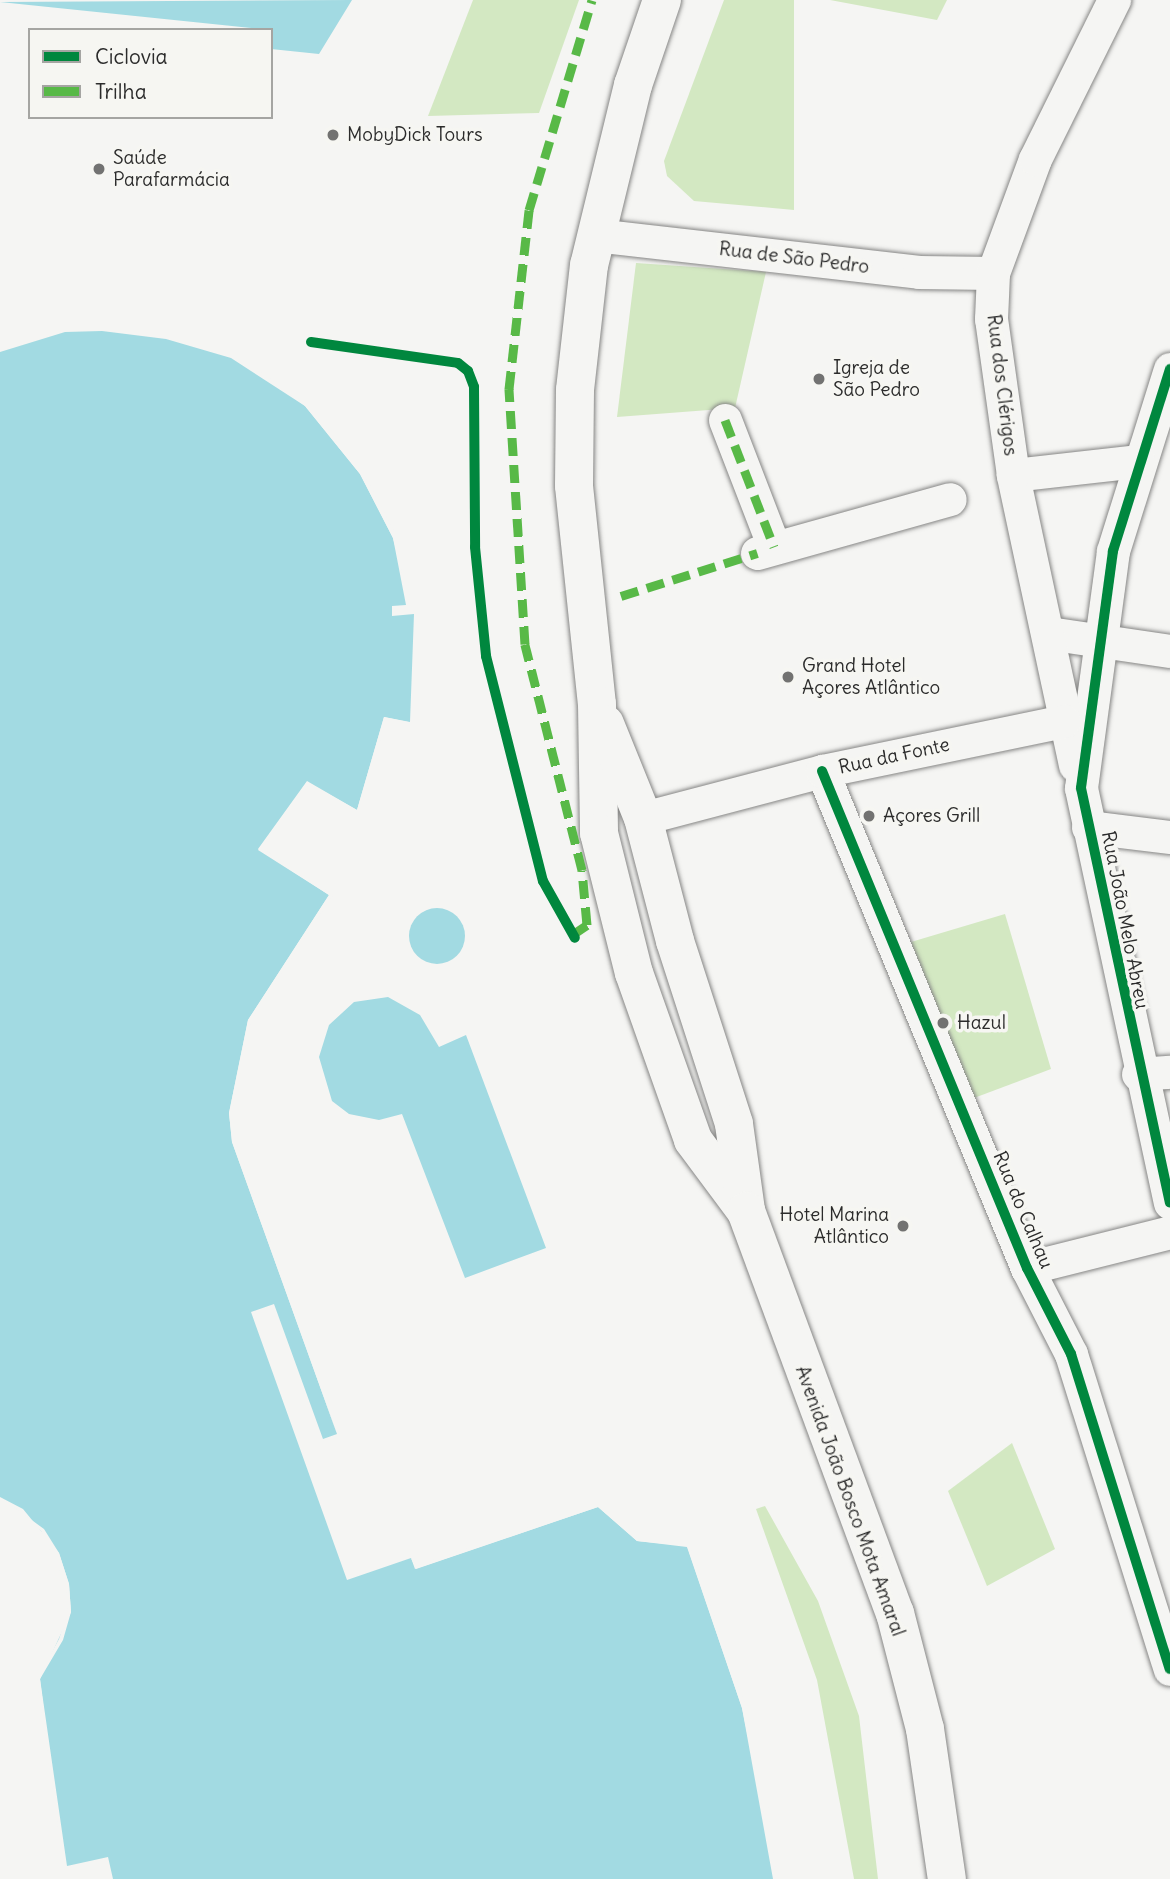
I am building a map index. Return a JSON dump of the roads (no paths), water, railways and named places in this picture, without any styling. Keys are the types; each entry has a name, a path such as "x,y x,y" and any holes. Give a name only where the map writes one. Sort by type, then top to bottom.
{"main road":[{"path":"597,704 574,486 575,390 595,235 662,0"},
{"name":"Avenida João Bosco Mota Amaral","path":"597,704 643,818 675,941 734,1124 746,1211 895,1613 925,1730 947,1879"},
{"name":"Avenida João Bosco Mota Amaral","path":"597,704 599,833 634,973 693,1140 746,1211"}],"street":[{"name":"Rua dos Clérigos","path":"1081,788 1063,721 1048,633 1013,475 991,319 993,273 1035,159 1114,0"},
{"name":"Rua de São Pedro","path":"595,235 919,272 993,273"},
{"name":"Rua João Melo Abreu","path":"1170,369 1138,461 1097,640 1081,788 1088,827 1154,1073 1170,1203"},
{"path":"725,420 765,550 950,499"},
{"path":"1013,475 1138,461"},
{"path":"1048,633 1170,651"},
{"name":"Rua da Fonte","path":"643,818 822,771 1063,721"},
{"name":"Rua do Calhau","path":"822,771 1027,1268 1071,1354 1170,1669"},
{"path":"1088,827 1170,837"},
{"path":"1027,1268 1170,1232"}],"water":[{"path":"352,0 319,54 273,49 273,28 0,2"},
{"path":"102,331 166,339 231,358 305,406 360,474 393,538 406,605 392,606 392,616 414,614 410,722 384,717 357,810 307,782 258,850 329,895 248,1020 229,1113 232,1142 337,1434 323,1439 274,1304 251,1312 347,1580 411,1558 416,1569 598,1507 637,1541 687,1546 742,1708 773,1879 113,1879 108,1857 67,1866 40,1679 71,1612 69,1584 59,1553 23,1509 0,1497 0,352 65,332"},
{"path":"431,908 443,908 453,912 461,920 465,936 461,952 453,960 443,964 431,964 421,960 413,952 409,942 409,930 413,920 421,912"},
{"path":"388,997 420,1015 439,1047 466,1035 546,1248 465,1278 402,1114 379,1120 349,1114 332,1101 319,1057 329,1025 354,1002"}],"place":[{"name":"MobyDick Tours","path":"333,135"},
{"name":"Saúde Parafarmácia","path":"99,169"},
{"name":"Igreja de São Pedro","path":"819,379"},
{"name":"Grand Hotel Açores Atlântico","path":"788,677"},
{"name":"Açores Grill","path":"869,816"},
{"name":"Hazul","path":"943,1023"},
{"name":"Hotel Marina Atlântico","path":"903,1226"}]}
